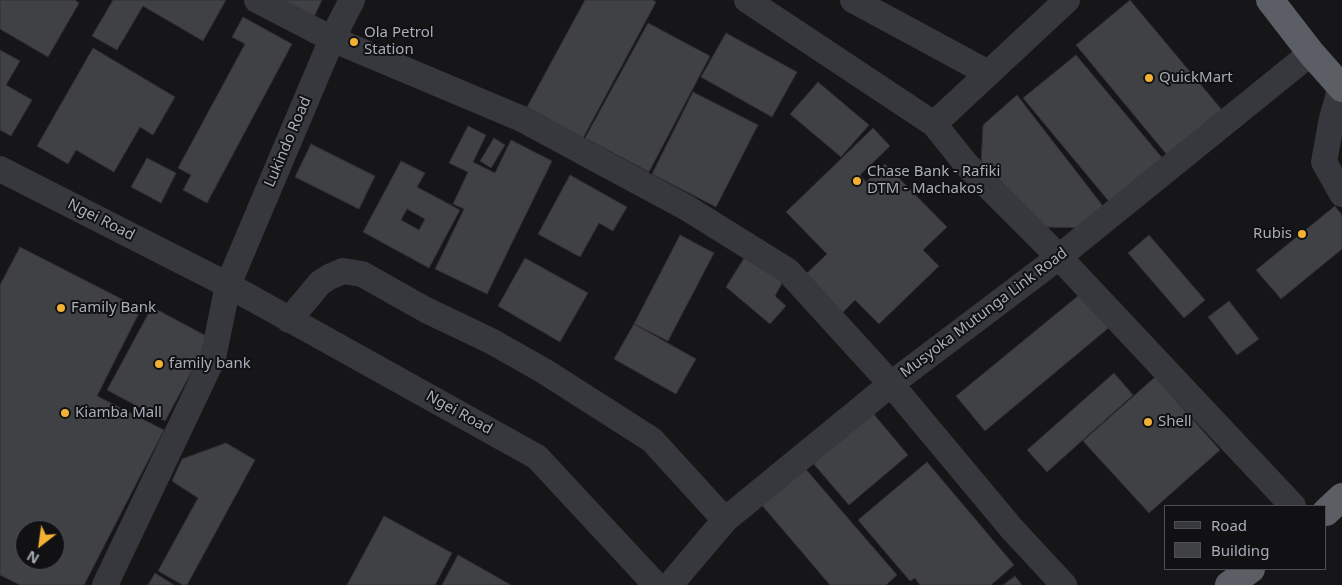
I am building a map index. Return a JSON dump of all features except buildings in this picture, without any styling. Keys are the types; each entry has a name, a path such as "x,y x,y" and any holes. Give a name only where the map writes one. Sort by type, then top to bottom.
{"highway":[{"path":"1270,0 1311,54 1341,88"},
{"path":"1327,511 1342,498"},
{"path":"1229,585 1250,570"}],"street":[{"path":"257,0 332,39 522,118 687,208 788,271 891,384 1012,529 1064,585"},
{"name":"Lukindo Road","path":"228,285 332,39 352,0"},
{"path":"747,0 934,124 966,164 1059,257 1292,505"},
{"path":"853,0 988,74"},
{"path":"934,124 988,74 1058,2"},
{"name":"Musyoka Mutunga Link Road","path":"670,585 725,520 891,384 1059,257 1311,54"},
{"path":"1341,88 1332,118 1324,162 1342,194"},
{"name":"Ngei Road","path":"0,169 228,285 537,456 656,585"},
{"path":"289,320 320,283 328,277 343,271 362,274 426,310 491,341 536,366 652,440 725,520"},
{"path":"105,585 212,358 228,285"}],"place":[{"name":"Ola Petrol Station","path":"354,42"},
{"name":"QuickMart","path":"1149,78"},
{"name":"Chase Bank - Rafiki DTM - Machakos","path":"857,181"},
{"name":"Rubis","path":"1302,234"},
{"name":"Family Bank","path":"61,308"},
{"name":"family bank","path":"159,364"},
{"name":"Kiamba Mall","path":"65,413"},
{"name":"Shell","path":"1148,422"}]}
